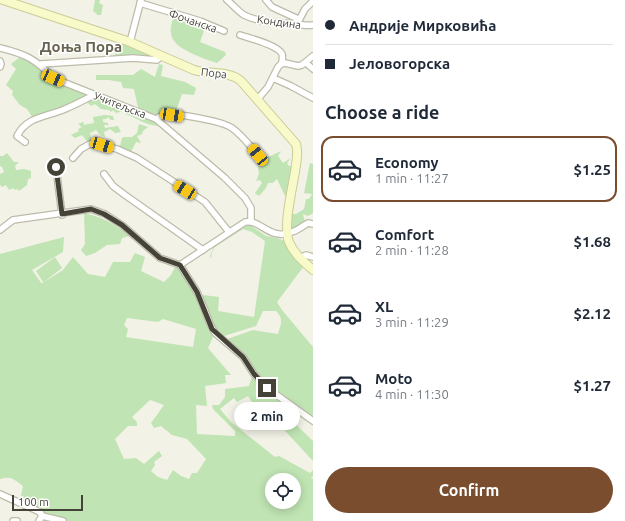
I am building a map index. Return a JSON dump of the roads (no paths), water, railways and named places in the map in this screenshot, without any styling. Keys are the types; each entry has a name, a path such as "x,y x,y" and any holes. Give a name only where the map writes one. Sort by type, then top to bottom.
{"street":[{"name":"Пора","path":"2,0 17,2 130,42 198,71 232,76 244,84 290,137 297,148 287,234"},
{"name":"Кондина","path":"227,0 244,14 269,23 297,24 304,26 313,25"},
{"path":"266,0 272,7 296,18 297,24"},
{"path":"297,24 309,4 313,1"},
{"path":"130,42 141,2"},
{"name":"Фочанска","path":"141,2 200,21 224,31"},
{"path":"240,36 267,45 282,54 282,63 278,67 266,91 257,100"},
{"name":"Учитељска","path":"0,48 18,52 41,64 53,78 156,119 225,178 245,198 251,208 252,221"},
{"path":"41,64 133,58 157,60 161,56"},
{"path":"282,63 302,66 313,56"},
{"path":"0,61 0,67"},
{"path":"306,63 313,69"},
{"path":"273,78 313,98"},
{"path":"25,142 17,136 21,128 31,121 64,110 94,95"},
{"path":"156,119 162,115 172,115 224,124 231,127 240,135 258,155"},
{"path":"73,158 81,149 90,144 102,145 117,149 137,158 205,202 229,232"},
{"path":"56,167 62,214"},
{"path":"104,174 113,186 125,196 203,250"},
{"path":"0,230 13,220 91,209 104,214 122,225 160,258 180,265 197,292 215,333 243,357 254,374 267,388 313,421"},
{"path":"180,265 242,224 252,221 270,232 287,234 308,223 313,224"},
{"path":"287,234 291,245 300,258 313,270"},
{"path":"300,258 306,255 313,257"},
{"path":"0,494 38,511 40,518 63,521"}],"district":[{"name":"Доња Пора","path":"81,46"}]}
